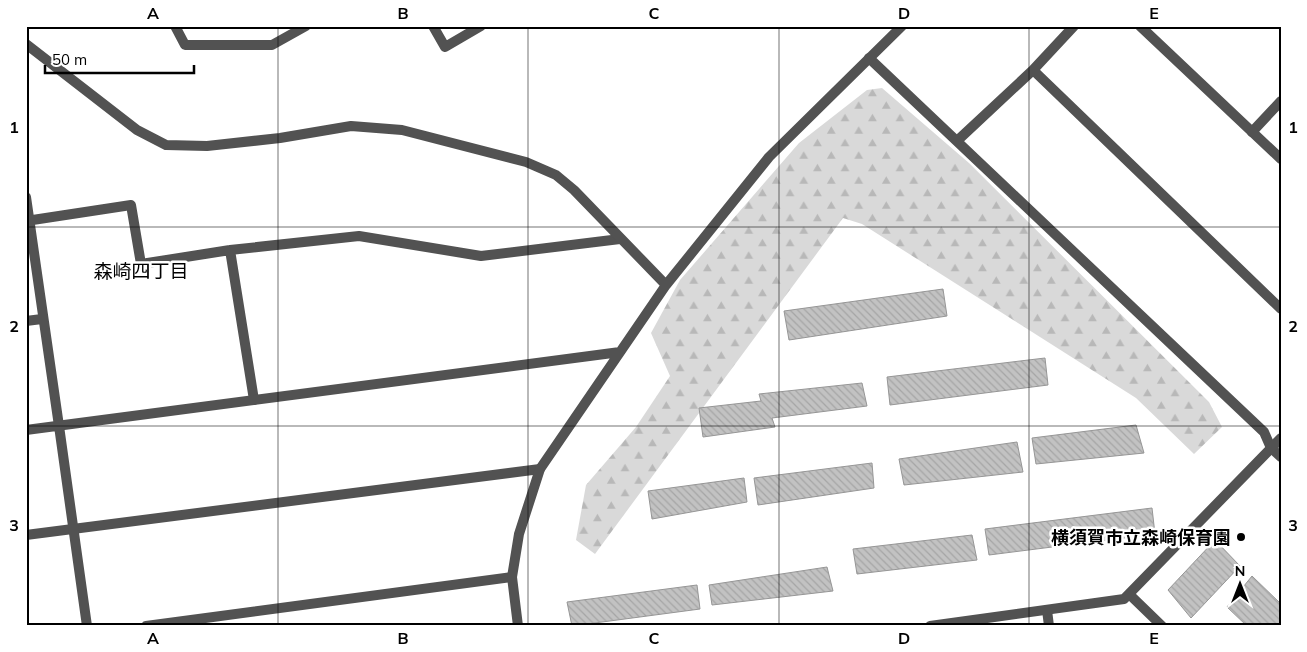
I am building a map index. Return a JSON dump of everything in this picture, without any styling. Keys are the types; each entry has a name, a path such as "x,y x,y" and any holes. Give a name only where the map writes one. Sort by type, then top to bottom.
{"street":[{"path":"175,26 185,45 272,45 306,26"},
{"path":"433,26 445,47 481,26"},
{"path":"518,626 512,577 519,534 540,469 666,285 769,157 902,26"},
{"path":"958,140 1033,70 1074,26"},
{"path":"1140,26 1281,159"},
{"path":"26,44 137,130 166,145 207,146 280,138 352,126 402,130 526,162 556,175 574,190 666,285"},
{"path":"869,58 958,140 1264,432 1271,448 1281,457"},
{"path":"1033,70 1281,309"},
{"path":"1252,132 1281,101"},
{"path":"26,198 87,626"},
{"path":"28,221 131,205 141,264 230,250 358,236 481,256 620,239"},
{"path":"230,250 254,400"},
{"path":"26,321 42,319"},
{"path":"26,430 620,352"},
{"path":"936,625 1124,599 1130,595 1281,438"},
{"path":"26,535 540,469"},
{"path":"146,626 512,577"},
{"path":"1130,595 1162,626"},
{"path":"1046,610 1049,626"}],"green space":[{"path":"882,88 969,163 1209,402 1222,427 1194,454 1136,398 862,224 843,218 595,554 576,540 586,485 636,427 670,376 651,333 680,280 799,143 867,90"}],"building":[{"path":"943,289 947,316 789,340 784,311"},
{"path":"1045,358 1048,385 890,405 887,377"},
{"path":"862,383 867,406 772,418 775,427 703,437 699,408 761,401 759,394"},
{"path":"1136,425 1144,453 1036,464 1032,438"},
{"path":"1017,442 1023,472 904,485 899,459"},
{"path":"872,463 874,488 758,505 754,478"},
{"path":"744,478 747,502 652,519 648,491"},
{"path":"1152,508 1155,534 989,555 985,529"},
{"path":"972,535 977,560 857,574 853,549"},
{"path":"1215,540 1240,566 1191,618 1168,590"},
{"path":"827,567 833,591 712,605 709,585"},
{"path":"1252,576 1281,604 1281,626 1247,626 1227,607"},
{"path":"697,585 700,609 572,626 567,602"}],"place":[{"name":"横須賀市立森崎保育園","path":"1241,537"}],"district":[{"name":"森崎四丁目","path":"141,271"}]}
